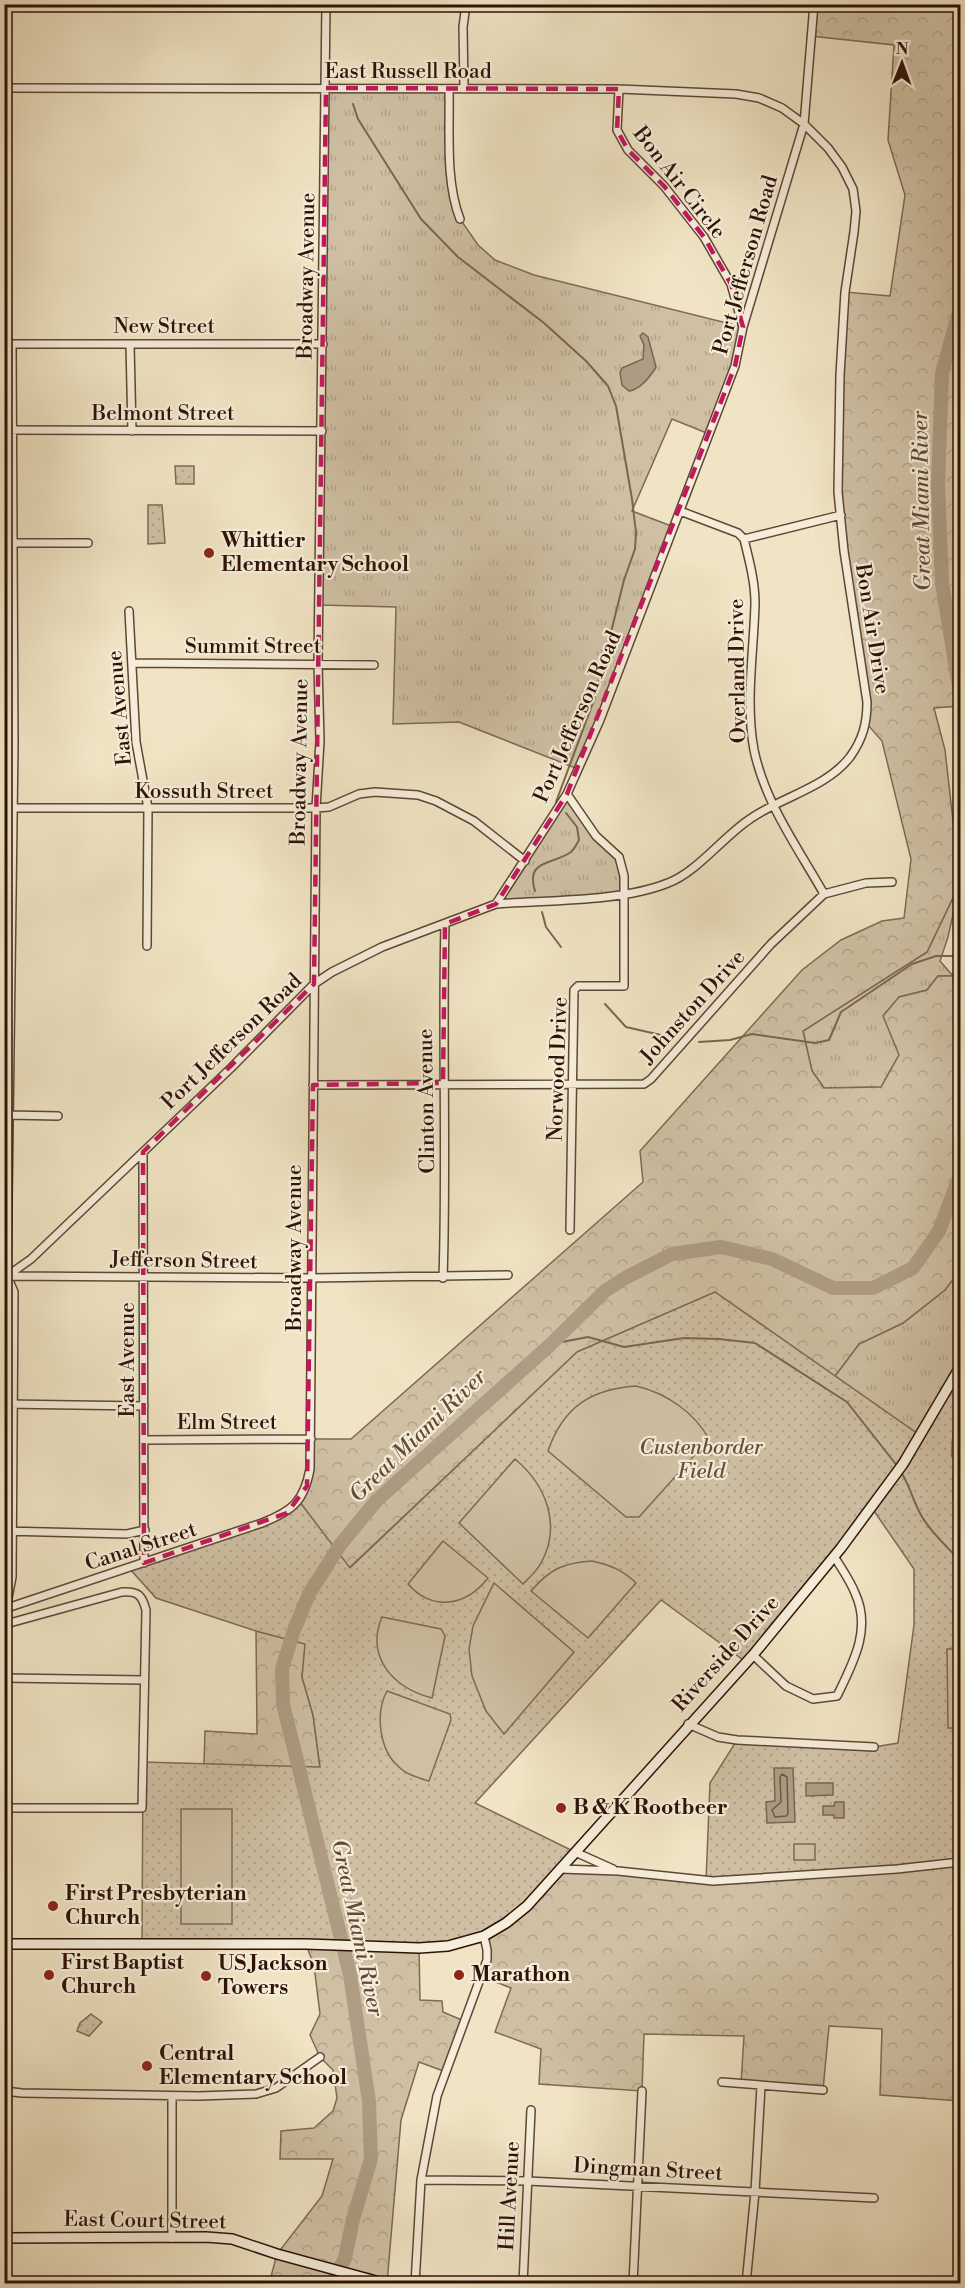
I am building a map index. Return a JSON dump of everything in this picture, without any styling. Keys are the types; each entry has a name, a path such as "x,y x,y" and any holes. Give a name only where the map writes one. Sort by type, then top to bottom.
{"main road":[{"name":"Riverside Drive","path":"4,1944 306,1944 419,1948 448,1946 484,1936 506,1923 527,1906 753,1655 834,1556 888,1486 921,1436 960,1367"},
{"name":"East Court Street","path":"4,2238 232,2240 387,2283"}],"street":[{"name":"Broadway Avenue","path":"287,1513 299,1501 307,1485 311,1439 310,1278 316,808 320,741 318,664 326,4"},
{"path":"464,89 463,27 466,4"},
{"name":"Port Jefferson Road","path":"6,1276 31,1259 231,1068 314,984 332,972 382,947 496,904 525,861 567,794 600,720 735,366 743,327 804,124 814,4"},
{"name":"East Russell Road","path":"4,88 619,89 736,94 759,98 782,108 804,124"},
{"path":"449,89 451,183 460,219"},
{"name":"Bon Air Circle","path":"619,89 617,130 628,150 664,186 704,237 731,284 743,327"},
{"name":"Bon Air Drive","path":"496,904 625,894 670,883 750,818 824,779 849,758 867,724 867,702 844,551 838,492 840,375 845,292 856,211 854,189 828,148 804,124"},
{"path":"4,1284 9,1115 9,808 14,543 13,430 8,344"},
{"name":"New Street","path":"8,344 323,344"},
{"path":"130,344 132,431"},
{"name":"Belmont Street","path":"4,429 322,431"},
{"path":"680,511 738,533 744,539 841,515"},
{"name":"Overland Drive","path":"744,539 752,568 755,600 750,683 754,750 773,806 824,894"},
{"path":"4,543 88,543"},
{"name":"East Avenue","path":"129,611 136,742 148,808 147,946"},
{"name":"Summit Street","path":"132,663 374,665"},
{"name":"Kossuth Street","path":"9,808 316,808 329,807 359,794 375,792 418,795 436,801 474,821 525,861"},
{"name":"Norwood Drive","path":"567,794 596,836 619,857 624,876 625,894 624,986 578,986 574,990 570,1230"},
{"name":"Johnston Drive","path":"313,1085 644,1084 651,1079 771,944 824,894 866,883 892,882"},
{"name":"Clinton Avenue","path":"443,1278 445,924"},
{"path":"9,1115 58,1116"},
{"name":"East Avenue","path":"143,1152 144,1563"},
{"name":"Jefferson Street","path":"6,1276 443,1278 507,1275"},
{"path":"5,1609 12,1577 9,1404 14,1292 6,1276"},
{"path":"9,1404 144,1406"},
{"name":"Elm Street","path":"145,1440 311,1439"},
{"name":"Canal Street","path":"5,1609 287,1513"},
{"path":"4,1531 127,1534 145,1530"},
{"path":"753,1655 786,1686 804,1695 813,1699 837,1696 862,1638 861,1611 855,1593 834,1556"},
{"path":"4,1808 142,1808 146,1610 142,1596 135,1591 122,1592 6,1624"},
{"path":"4,1599 6,1624 4,1650"},
{"path":"4,1678 144,1680"},
{"path":"688,1725 718,1737 737,1740 874,1747"},
{"path":"575,1852 618,1871"},
{"path":"560,1869 618,1871 713,1881 886,1870 960,1862"},
{"path":"415,2283 421,2180 437,2096 487,1960 484,1936"},
{"path":"4,2091 240,2096 268,2092 320,2057"},
{"path":"722,2082 823,2090"},
{"path":"746,2283 755,2192 761,2086"},
{"path":"633,2283 642,2091"},
{"path":"172,2096 172,2238"},
{"name":"Hill Avenue","path":"522,2283 531,2110"},
{"name":"Dingman Street","path":"421,2180 528,2181 874,2198"}],"highlighted area":[{"path":"326,88 619,89 617,130 628,150 664,186 704,237 731,284 743,327 735,366 567,794 496,904 445,924 443,1083 313,1085 307,1486 287,1513 144,1563 143,1152 314,984"}],"green space":[{"path":"814,5 960,5 960,706 934,708 945,750 960,883 927,952 803,1031 812,1071 824,1088 881,1087 899,1055 883,1016 899,997 927,990 938,976 953,976 960,1085 960,1270 945,1290 903,1323 859,1344 835,1376 715,1292 578,1352 349,1568 299,1501 307,1486 311,1439 351,1439 643,1182 640,1151 802,970 841,940 882,921 904,918 911,859 882,741 867,724 838,492 845,292 890,296 905,195 888,140 894,45 811,36"},
{"path":"326,88 449,89 451,183 460,219 478,245 495,260 534,275 743,327 735,366 709,434 672,419 632,511 674,527 578,769 459,722 393,724 396,607 320,605"},
{"path":"175,466 194,466 194,484 176,484"},
{"path":"148,505 162,505 165,543 148,544"},
{"path":"567,794 596,836 619,857 625,894 496,904"},
{"path":"960,883 940,961 953,976 938,976 927,990 899,997 899,1055 881,1087 824,1088 812,1071 803,1031 927,952"},
{"path":"960,1270 960,1367 921,1436 835,1376 859,1344 903,1323 945,1290"},
{"path":"7,1276 14,1292 12,1577 4,1599 4,1284"},
{"name":"Custenborder Field","path":"715,1292 921,1436 960,1367 960,1862 706,1881 710,1783 737,1740 874,1747 898,1743 914,1625 914,1569 872,1508 746,1662 661,1600 475,1803 575,1852 506,1923 448,1946 142,1944 143,1762 320,1767 313,1715 302,1677 305,1644 256,1631 156,1598 129,1568 262,1523 299,1501 350,1568 577,1352"},
{"path":"636,1386 658,1393 678,1405 695,1420 709,1439 639,1517 626,1517 548,1451 562,1423 581,1403 605,1391"},
{"path":"960,1412 960,1457 952,1457 953,1434"},
{"path":"515,1459 526,1469 542,1493 550,1520 547,1549 539,1566 523,1584 459,1523"},
{"path":"953,1475 960,1475 960,1519 953,1499"},
{"path":"443,1541 488,1578 470,1595 460,1600 438,1602 428,1599 408,1584"},
{"path":"592,1561 616,1569 636,1583 588,1638 531,1591 544,1577 558,1568 573,1563"},
{"path":"494,1583 574,1652 504,1734 486,1711 472,1676 469,1649 473,1626"},
{"path":"382,1617 441,1629 445,1636 432,1698 406,1687 386,1669 377,1646"},
{"path":"256,1631 306,1644 302,1677 313,1715 320,1768 204,1764 205,1731 257,1734"},
{"path":"947,1649 960,1649 960,1728 948,1728"},
{"path":"387,1691 450,1714 451,1720 429,1781 402,1770 387,1751 380,1720"},
{"path":"181,1809 232,1809 232,1924 181,1924"},
{"path":"794,1844 815,1844 815,1860 794,1860"},
{"path":"960,1862 958,2045 960,2045 960,2101 880,2095 882,2029 829,2026 823,2090 741,2084 744,2036 644,2034 642,2091 539,2084 541,2049 495,2032 511,1988 481,1976 487,1959 484,1936 560,1869 706,1881"},
{"path":"306,1944 419,1948 420,2000 442,2001 443,2012 464,2021 446,2072 419,2062 401,2120 387,2283 360,2278 360,2283 269,2284 277,2254 322,2196 333,2159 280,2159 281,2131 314,2128 333,2111 337,2098 333,2070 320,2057 310,2035 320,2014 314,1966"},
{"path":"91,2014 102,2022 89,2036 77,2031 80,2023"}],"water":[{"path":"643,333 648,337 656,367 644,382 629,391 622,385 620,373 622,368 643,359 644,345 640,336"},
{"path":"774,1768 793,1768 795,1822 767,1823 766,1802 775,1801"},
{"path":"806,1783 833,1783 833,1795 806,1796"},
{"path":"835,1802 844,1802 844,1818 823,1815 823,1806 834,1806"}],"waterway":[{"path":"353,104 358,119 421,219 458,257 544,323 586,361 608,386 616,406 632,499 636,533 635,549 624,580 594,700 556,802"},
{"name":"Great Miami River","path":"960,308 942,373 938,485 942,583 960,693"},
{"path":"535,891 533,881 537,868 571,852 579,840 577,827 566,813"},
{"path":"542,912 546,927 561,947"},
{"path":"699,1042 730,1040 752,1034 815,1043 829,1040 841,1012 912,964 936,956 952,956 960,960"},
{"path":"605,1004 626,1027 674,1038"},
{"name":"Great Miami River","path":"332,2284 345,2258 353,2219 371,2159 369,2101 350,1975 283,1704 282,1669 294,1630 309,1594 340,1545 377,1500 551,1344 605,1291 672,1254 721,1247 772,1259 833,1288 873,1288 913,1268 939,1231 960,1175 960,1161"},
{"path":"551,1344 588,1337 624,1347 684,1338 755,1343 847,1402 898,1467"},
{"path":"901,1472 925,1521 960,1561"}],"place":[{"name":"Whittier Elementary School","path":"209,553"},
{"name":"B & K Rootbeer","path":"561,1808"},
{"name":"First Presbyterian Church","path":"53,1906"},
{"name":"First Baptist Church","path":"49,1975"},
{"name":"Marathon","path":"459,1975"},
{"name":"US Jackson Towers","path":"206,1976"},
{"name":"Central Elementary School","path":"147,2066"}]}
